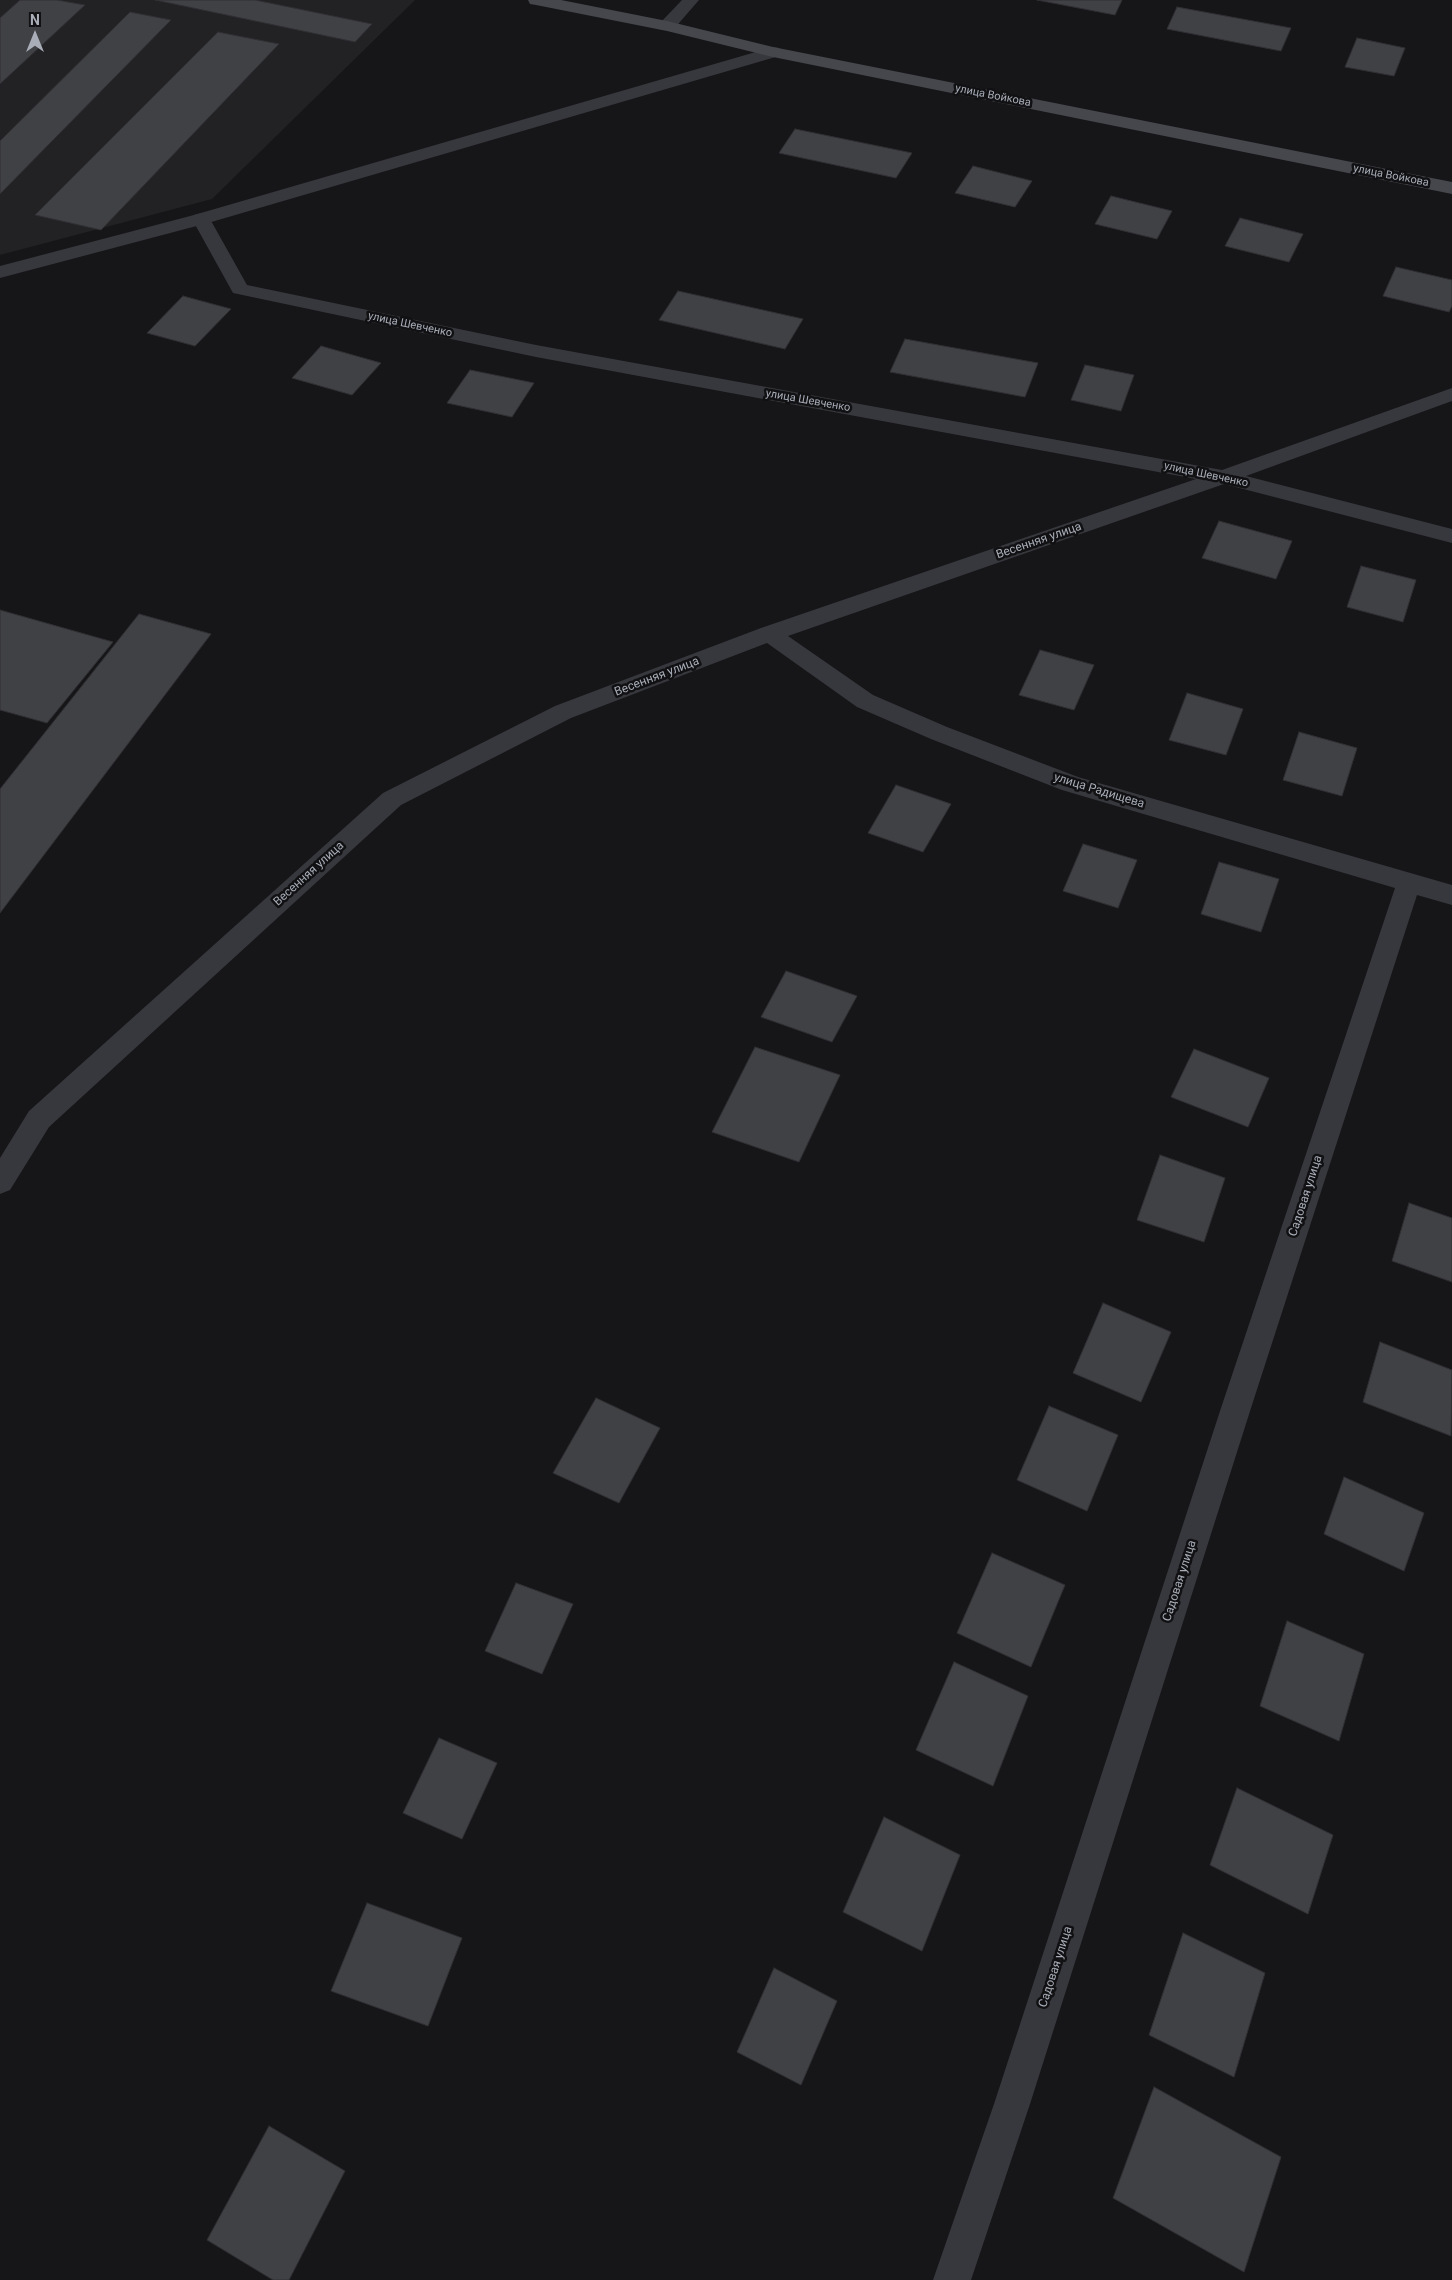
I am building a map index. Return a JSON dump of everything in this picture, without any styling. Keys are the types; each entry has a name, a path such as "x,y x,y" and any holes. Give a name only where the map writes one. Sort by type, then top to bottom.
{"main road":[{"name":"улица Войкова","path":"536,0 667,26 773,52 1452,188"}],"street":[{"path":"667,26 691,0"},
{"path":"0,272 201,219 773,52"},
{"name":"улица Шевченко","path":"201,219 240,289 546,353 1223,477 1452,536"},
{"name":"Весенняя улица","path":"0,1182 39,1119 392,799 563,712 769,634 1223,477 1452,394"},
{"name":"улица Радищева","path":"769,634 865,701 940,733 1071,784 1452,895"},
{"name":"Садовая улица","path":"952,2280 1012,2104 1236,1408 1409,882"}],"shaded area":[{"path":"0,0 415,0 212,199 0,255"}],"building":[{"path":"20,0 57,0 85,5 0,84 0,18"},
{"path":"155,0 255,0 372,24 355,42"},
{"path":"1037,0 1122,0 1115,15"},
{"path":"1177,7 1291,28 1281,51 1167,29"},
{"path":"130,12 171,20 0,194 0,141"},
{"path":"218,32 279,44 101,230 35,215"},
{"path":"1357,38 1405,48 1394,76 1345,67"},
{"path":"795,129 912,153 896,178 779,153"},
{"path":"973,166 1032,181 1015,207 955,193"},
{"path":"1111,196 1172,211 1157,239 1095,224"},
{"path":"1240,218 1303,234 1289,262 1225,246"},
{"path":"1396,267 1452,280 1452,306 1449,312 1383,296"},
{"path":"678,291 803,319 785,349 659,320"},
{"path":"183,296 231,309 195,346 147,333"},
{"path":"905,339 1038,363 1025,397 890,372"},
{"path":"321,346 381,363 352,395 292,378"},
{"path":"1085,365 1134,375 1121,411 1071,400"},
{"path":"470,370 534,383 512,417 447,403"},
{"path":"1219,521 1292,541 1276,579 1202,558"},
{"path":"1361,566 1416,580 1403,622 1347,607"},
{"path":"0,610 113,642 47,723 0,710"},
{"path":"139,614 211,634 0,913 0,789"},
{"path":"1040,650 1094,665 1074,710 1019,695"},
{"path":"1187,693 1243,709 1226,755 1169,740"},
{"path":"1299,732 1357,748 1342,796 1283,780"},
{"path":"896,785 951,804 923,852 868,833"},
{"path":"1083,844 1137,860 1118,908 1063,891"},
{"path":"1219,862 1279,879 1261,932 1201,914"},
{"path":"786,971 857,996 832,1042 761,1017"},
{"path":"755,1047 840,1075 799,1162 712,1132"},
{"path":"1194,1049 1269,1078 1248,1127 1171,1097"},
{"path":"1160,1155 1225,1178 1204,1242 1137,1220"},
{"path":"1409,1203 1452,1218 1452,1282 1392,1261"},
{"path":"1103,1303 1171,1332 1141,1402 1073,1373"},
{"path":"1380,1342 1452,1370 1451,1436 1363,1402"},
{"path":"596,1398 660,1428 619,1503 553,1473"},
{"path":"1049,1406 1118,1435 1087,1511 1017,1480"},
{"path":"1344,1477 1424,1513 1404,1571 1324,1534"},
{"path":"992,1553 1065,1585 1031,1667 957,1633"},
{"path":"516,1583 573,1604 542,1674 485,1651"},
{"path":"1287,1621 1364,1654 1339,1741 1260,1706"},
{"path":"954,1662 1028,1696 993,1786 916,1750"},
{"path":"439,1738 497,1763 462,1839 403,1813"},
{"path":"1237,1788 1333,1835 1308,1914 1210,1865"},
{"path":"884,1817 960,1855 922,1951 843,1912"},
{"path":"367,1903 462,1938 428,2026 331,1991"},
{"path":"1183,1933 1265,1973 1234,2077 1149,2035"},
{"path":"774,1968 837,2001 801,2085 737,2052"},
{"path":"1154,2087 1281,2157 1244,2272 1113,2198"},
{"path":"269,2126 345,2171 289,2280 273,2280 207,2240"}]}
